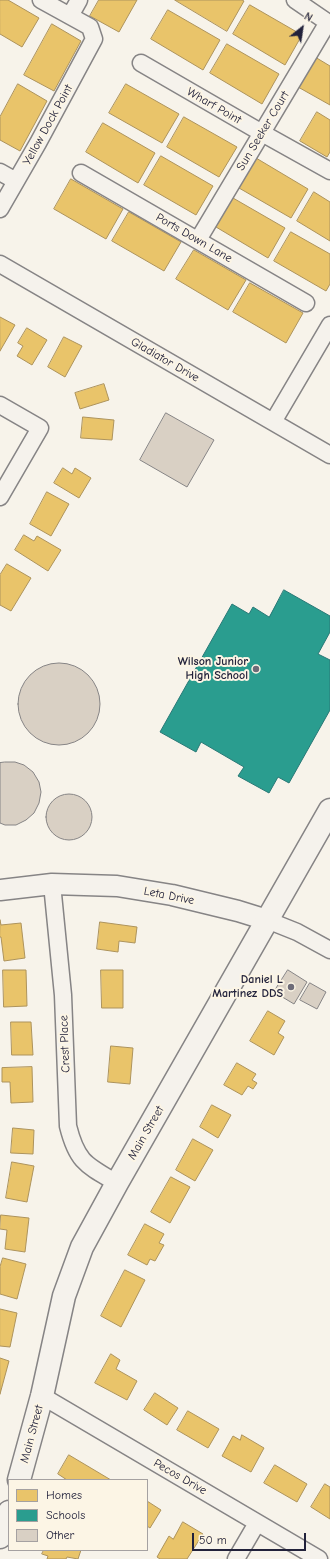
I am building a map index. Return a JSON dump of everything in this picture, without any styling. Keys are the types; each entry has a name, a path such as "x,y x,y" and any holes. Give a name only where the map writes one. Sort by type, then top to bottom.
{"main road":[{"name":"Main Street","path":"19,1479 42,1396 64,1296 82,1247 330,810"},
{"path":"0,1537 8,1515"}],"street":[{"path":"41,0 70,16 79,0"},
{"path":"295,0 329,23"},
{"name":"Yellow Dock Point","path":"0,209 38,143 94,39 90,27 70,16"},
{"name":"Sun Seeker Court","path":"198,240 329,23"},
{"name":"Wharf Point","path":"141,63 330,171"},
{"path":"0,172 16,181"},
{"name":"Ports Down Lane","path":"81,173 306,303"},
{"name":"Gladiator Drive","path":"0,264 330,455"},
{"path":"273,422 330,325"},
{"path":"0,404 40,428 0,497"},
{"name":"Leta Drive","path":"0,890 52,884 117,886 172,895 238,911 267,920 297,932 330,950"},
{"name":"Crest Place","path":"52,884 63,995 68,1126 72,1144 80,1158 91,1168 117,1183"},
{"name":"Pecos Drive","path":"42,1396 318,1559"},
{"path":"236,1559 257,1523"}],"building: Homes":[{"path":"0,0 8,0 39,18 22,47 0,34"},
{"path":"99,0 137,0 119,32 90,16"},
{"path":"175,0 242,0 244,1 227,31"},
{"path":"250,5 302,35 285,65 233,34"},
{"path":"168,10 220,40 203,70 151,39"},
{"path":"52,24 81,41 54,91 24,75"},
{"path":"227,44 279,74 262,104 210,73"},
{"path":"315,57 330,66 330,105 298,87"},
{"path":"18,84 47,101 20,151 0,140 0,117"},
{"path":"126,84 179,114 162,143 109,113"},
{"path":"317,112 330,120 330,152 327,157 300,141"},
{"path":"184,117 237,147 219,177 167,147"},
{"path":"103,123 155,153 138,183 86,152"},
{"path":"161,156 213,186 196,215 144,185"},
{"path":"256,158 308,189 291,218 239,188"},
{"path":"71,179 123,209 106,239 54,209"},
{"path":"314,192 330,202 330,241 297,221"},
{"path":"233,198 285,228 268,258 216,227"},
{"path":"129,212 181,242 164,271 112,241"},
{"path":"291,232 330,254 330,284 326,291 274,261"},
{"path":"194,250 246,280 228,310 176,279"},
{"path":"250,283 303,313 286,343 233,312"},
{"path":"0,317 15,325 0,351"},
{"path":"27,328 47,340 32,365 17,356 23,346 18,343"},
{"path":"64,337 82,346 65,377 48,367"},
{"path":"104,384 109,400 80,409 75,393"},
{"path":"83,417 114,420 112,440 81,438"},
{"path":"63,468 72,474 75,468 91,478 79,498 54,483"},
{"path":"47,492 69,504 51,536 30,524"},
{"path":"24,535 34,541 37,536 61,550 48,571 15,550"},
{"path":"7,564 31,578 11,611 0,605 0,575"},
{"path":"0,920 1,925 21,923 25,958 4,961 0,937"},
{"path":"100,922 137,927 135,943 119,941 118,952 97,949"},
{"path":"3,970 26,970 27,1006 4,1007"},
{"path":"101,970 123,970 123,1008 102,1008"},
{"path":"268,1011 285,1021 278,1033 284,1037 274,1055 250,1041"},
{"path":"11,1022 31,1022 33,1055 12,1055"},
{"path":"111,1046 133,1048 130,1084 108,1082"},
{"path":"237,1063 256,1074 252,1080 257,1083 253,1089 248,1086 242,1095 224,1085"},
{"path":"32,1067 33,1102 11,1103 10,1082 2,1082 2,1068"},
{"path":"212,1105 231,1115 218,1138 200,1127"},
{"path":"13,1128 34,1130 33,1154 11,1153"},
{"path":"193,1139 213,1150 195,1181 176,1170"},
{"path":"12,1162 34,1166 27,1202 6,1198"},
{"path":"171,1177 190,1187 170,1223 151,1212"},
{"path":"1,1215 29,1218 25,1252 5,1249 7,1230 0,1229"},
{"path":"145,1224 164,1234 159,1243 164,1245 155,1261 150,1259 147,1265 128,1255"},
{"path":"3,1258 26,1264 17,1299 0,1294 0,1267"},
{"path":"125,1270 145,1280 121,1327 101,1316"},
{"path":"0,1309 17,1313 10,1347 0,1346"},
{"path":"111,1354 120,1360 116,1369 137,1381 127,1400 95,1383"},
{"path":"0,1358 9,1361 0,1394"},
{"path":"155,1393 178,1408 167,1425 144,1410"},
{"path":"188,1411 219,1429 208,1448 177,1430"},
{"path":"242,1435 264,1448 251,1472 222,1456 233,1436 240,1440"},
{"path":"69,1455 109,1479 66,1479 58,1474"},
{"path":"275,1465 307,1484 297,1502 264,1483"},
{"path":"325,1484 330,1487 330,1519 311,1507"},
{"path":"148,1502 161,1510 150,1528 148,1527"},
{"path":"183,1522 203,1534 187,1559 160,1559 157,1557 169,1536 173,1539"},
{"path":"44,1551 81,1551 78,1559 67,1557 66,1559 47,1559 48,1556 42,1554"}],"building: Schools":[{"path":"284,590 330,616 330,632 318,654 330,660 330,710 289,783 278,777 269,793 238,776 244,767 201,742 196,752 160,732 232,604 249,614 253,607 269,617"}],"building: Other":[{"path":"166,413 214,440 187,487 140,460"},
{"path":"59,663 75,666 88,675 97,688 100,704 97,720 88,733 75,742 59,745 43,742 30,733 21,720 18,704 21,688 30,675 43,666"},
{"path":"15,762 24,765 33,772 39,782 41,792 39,803 34,813 26,820 16,825 5,825 0,823 0,763"},
{"path":"69,794 82,798 88,804 92,817 88,830 82,836 69,840 56,836 50,830 46,817 50,804 56,798"},
{"name":"Daniel L Martinez DDS","path":"288,970 307,982 294,1004 274,992"},
{"path":"310,983 326,992 317,1009 300,1000"}],"place":[{"name":"Wilson Junior High School","path":"256,669"},
{"name":"Daniel L Martinez DDS","path":"291,987"}]}
